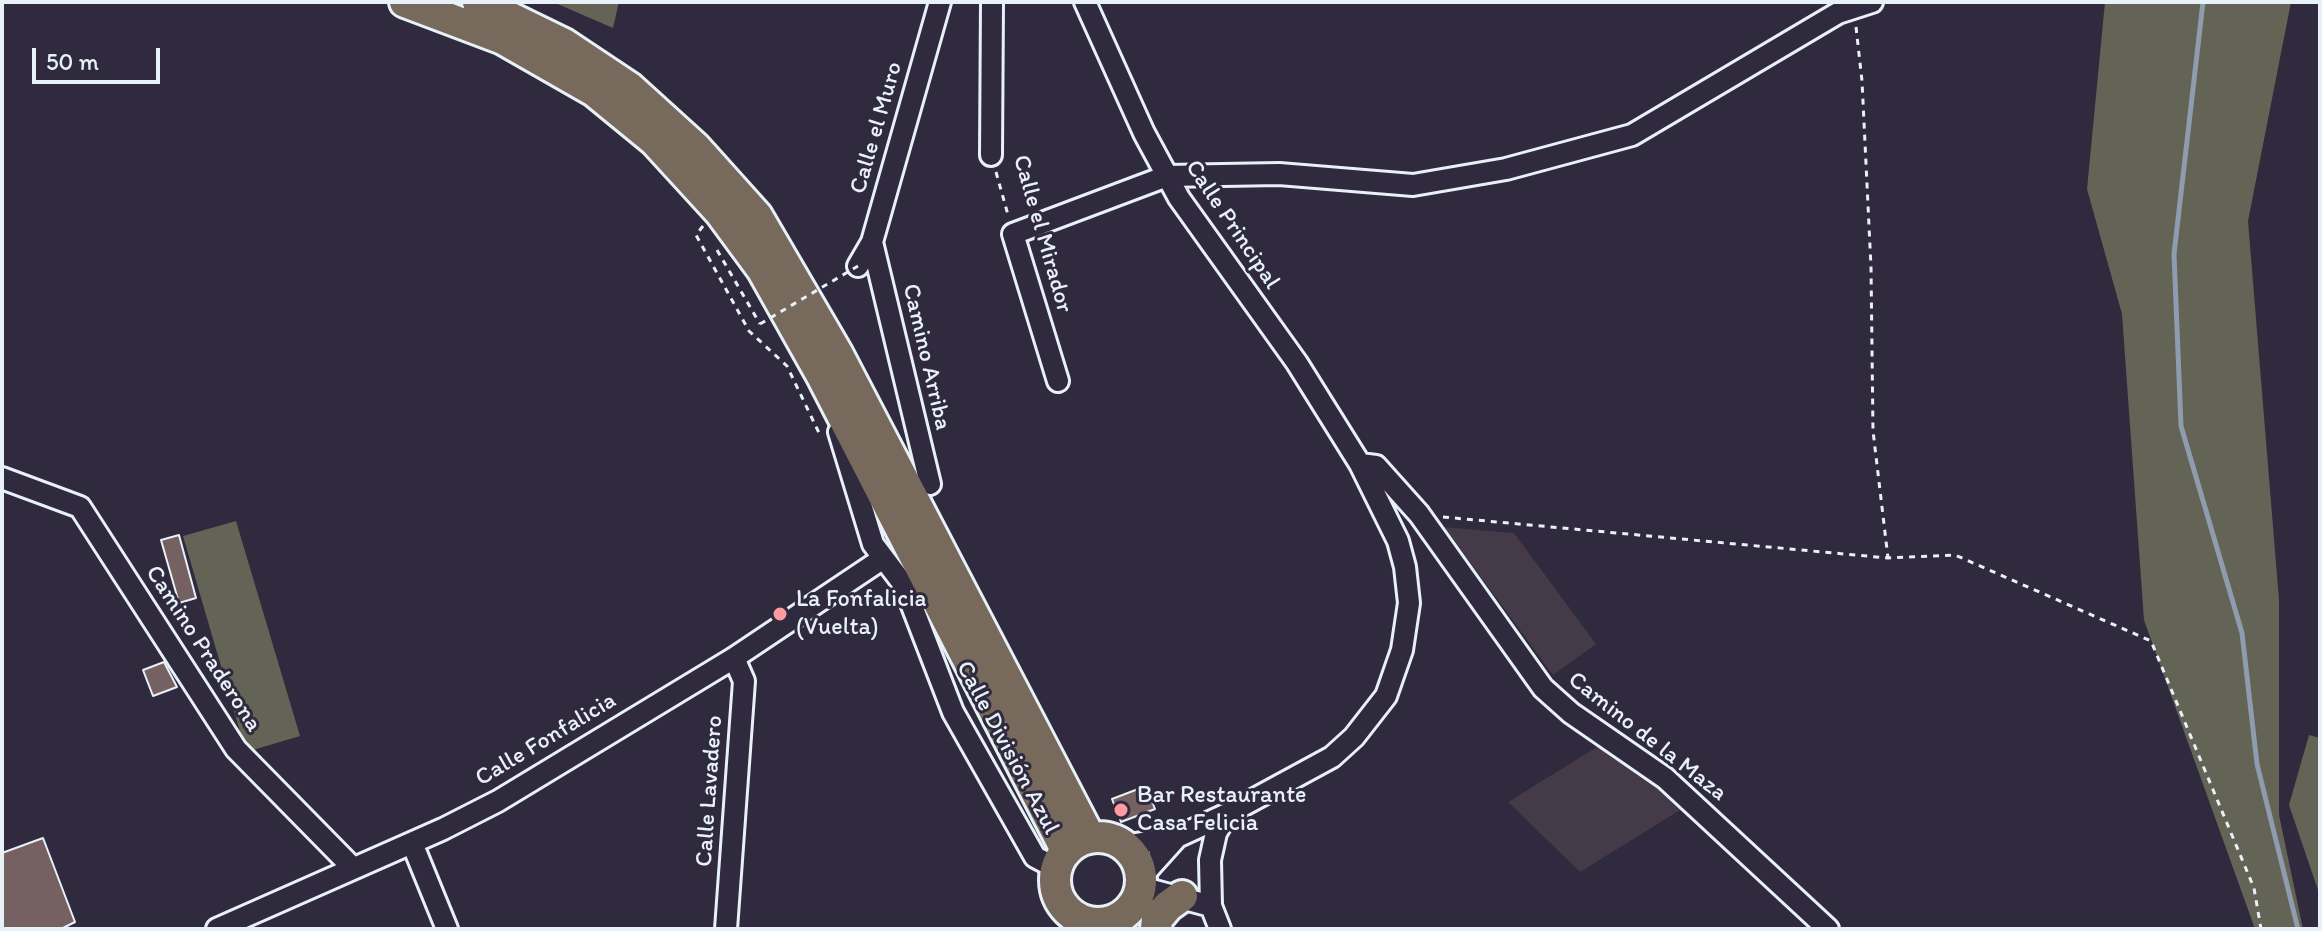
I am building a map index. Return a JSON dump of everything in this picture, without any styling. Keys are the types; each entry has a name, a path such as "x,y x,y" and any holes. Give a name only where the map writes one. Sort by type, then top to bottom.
{"highway":[{"path":"405,2 471,24 534,55 594,91 655,141 685,171 740,238 822,376 1071,852"},
{"path":"478,2 564,44 630,88 695,147 757,216 837,353 1071,852"},
{"path":"1108,838 1124,846 1136,860 1127,909 1082,920 1064,907 1055,887 1071,852 1108,838"},
{"path":"1156,929 1157,919 1196,901"}],"street":[{"name":"Calle el Muro","path":"858,266 872,242 940,2"},
{"name":"Calle el Mirador","path":"991,155 992,2"},
{"name":"Calle Principal","path":"1085,2 1167,176 1197,227 1306,375 1360,464 1387,516 1405,567 1407,627 1396,673 1371,718 1332,757 1227,814 1177,837"},
{"path":"1013,234 1167,176 1279,174 1413,185 1506,169 1632,135 1838,13 1863,5"},
{"name":"Calle el Mirador","path":"1013,234 1058,381"},
{"name":"Camino Arriba","path":"872,242 930,484"},
{"name":"Calle División Azul","path":"822,376 873,544 904,585 966,737 1035,857 1071,852"},
{"name":"Camino de la Maza","path":"1360,464 1376,466 1419,514 1543,688 1571,713 1665,778 1828,929"},
{"name":"Camino Praderona","path":"2,478 80,507 236,749 353,868"},
{"name":"Calle Fonfalicia","path":"217,929 412,843 498,801 734,658 882,559"},
{"name":"Calle Lavadero","path":"726,929 744,681 734,658"},
{"path":"1196,901 1216,833 1227,814"},
{"path":"1124,846 1177,837"},
{"path":"1127,909 1177,837"},
{"path":"412,843 447,929"},
{"path":"1127,909 1196,901"},
{"path":"1196,901 1220,929"}],"path":[{"path":"1863,5 1862,81 1871,267 1873,431 1888,558"},
{"name":"Calle el Mirador","path":"991,155 1013,234"},
{"path":"824,444 787,366 749,331 696,235 703,226 760,324 858,266"},
{"path":"1419,514 1888,558 1955,555 2151,641 2254,888 2261,929"}],"shaded area":[{"path":"1444,527 1514,533 1596,644 1553,675"},
{"path":"1602,744 1685,807 1580,872 1508,802"}],"green space":[{"path":"553,2 619,2 613,28"},
{"path":"2105,2 2291,2 2248,221 2279,600 2279,815 2303,929 2255,929 2144,620 2122,314 2087,189"},
{"path":"236,521 300,736 246,752 183,536"},
{"path":"2309,735 2320,738 2320,896 2289,805"}],"building":[{"path":"179,535 196,598 179,603 161,540"},
{"path":"164,662 177,687 153,696 143,670"},
{"path":"1146,786 1155,809 1121,822 1112,799"},
{"path":"43,838 75,922 61,929 2,929 2,853"}],"waterway":[{"path":"2203,2 2174,254 2181,426 2242,633 2257,764 2298,929"}],"place":[{"name":"La Fonfalicia (Vuelta)","path":"780,614"},
{"name":"Bar Restaurante Casa Felicia","path":"1121,810"}]}
